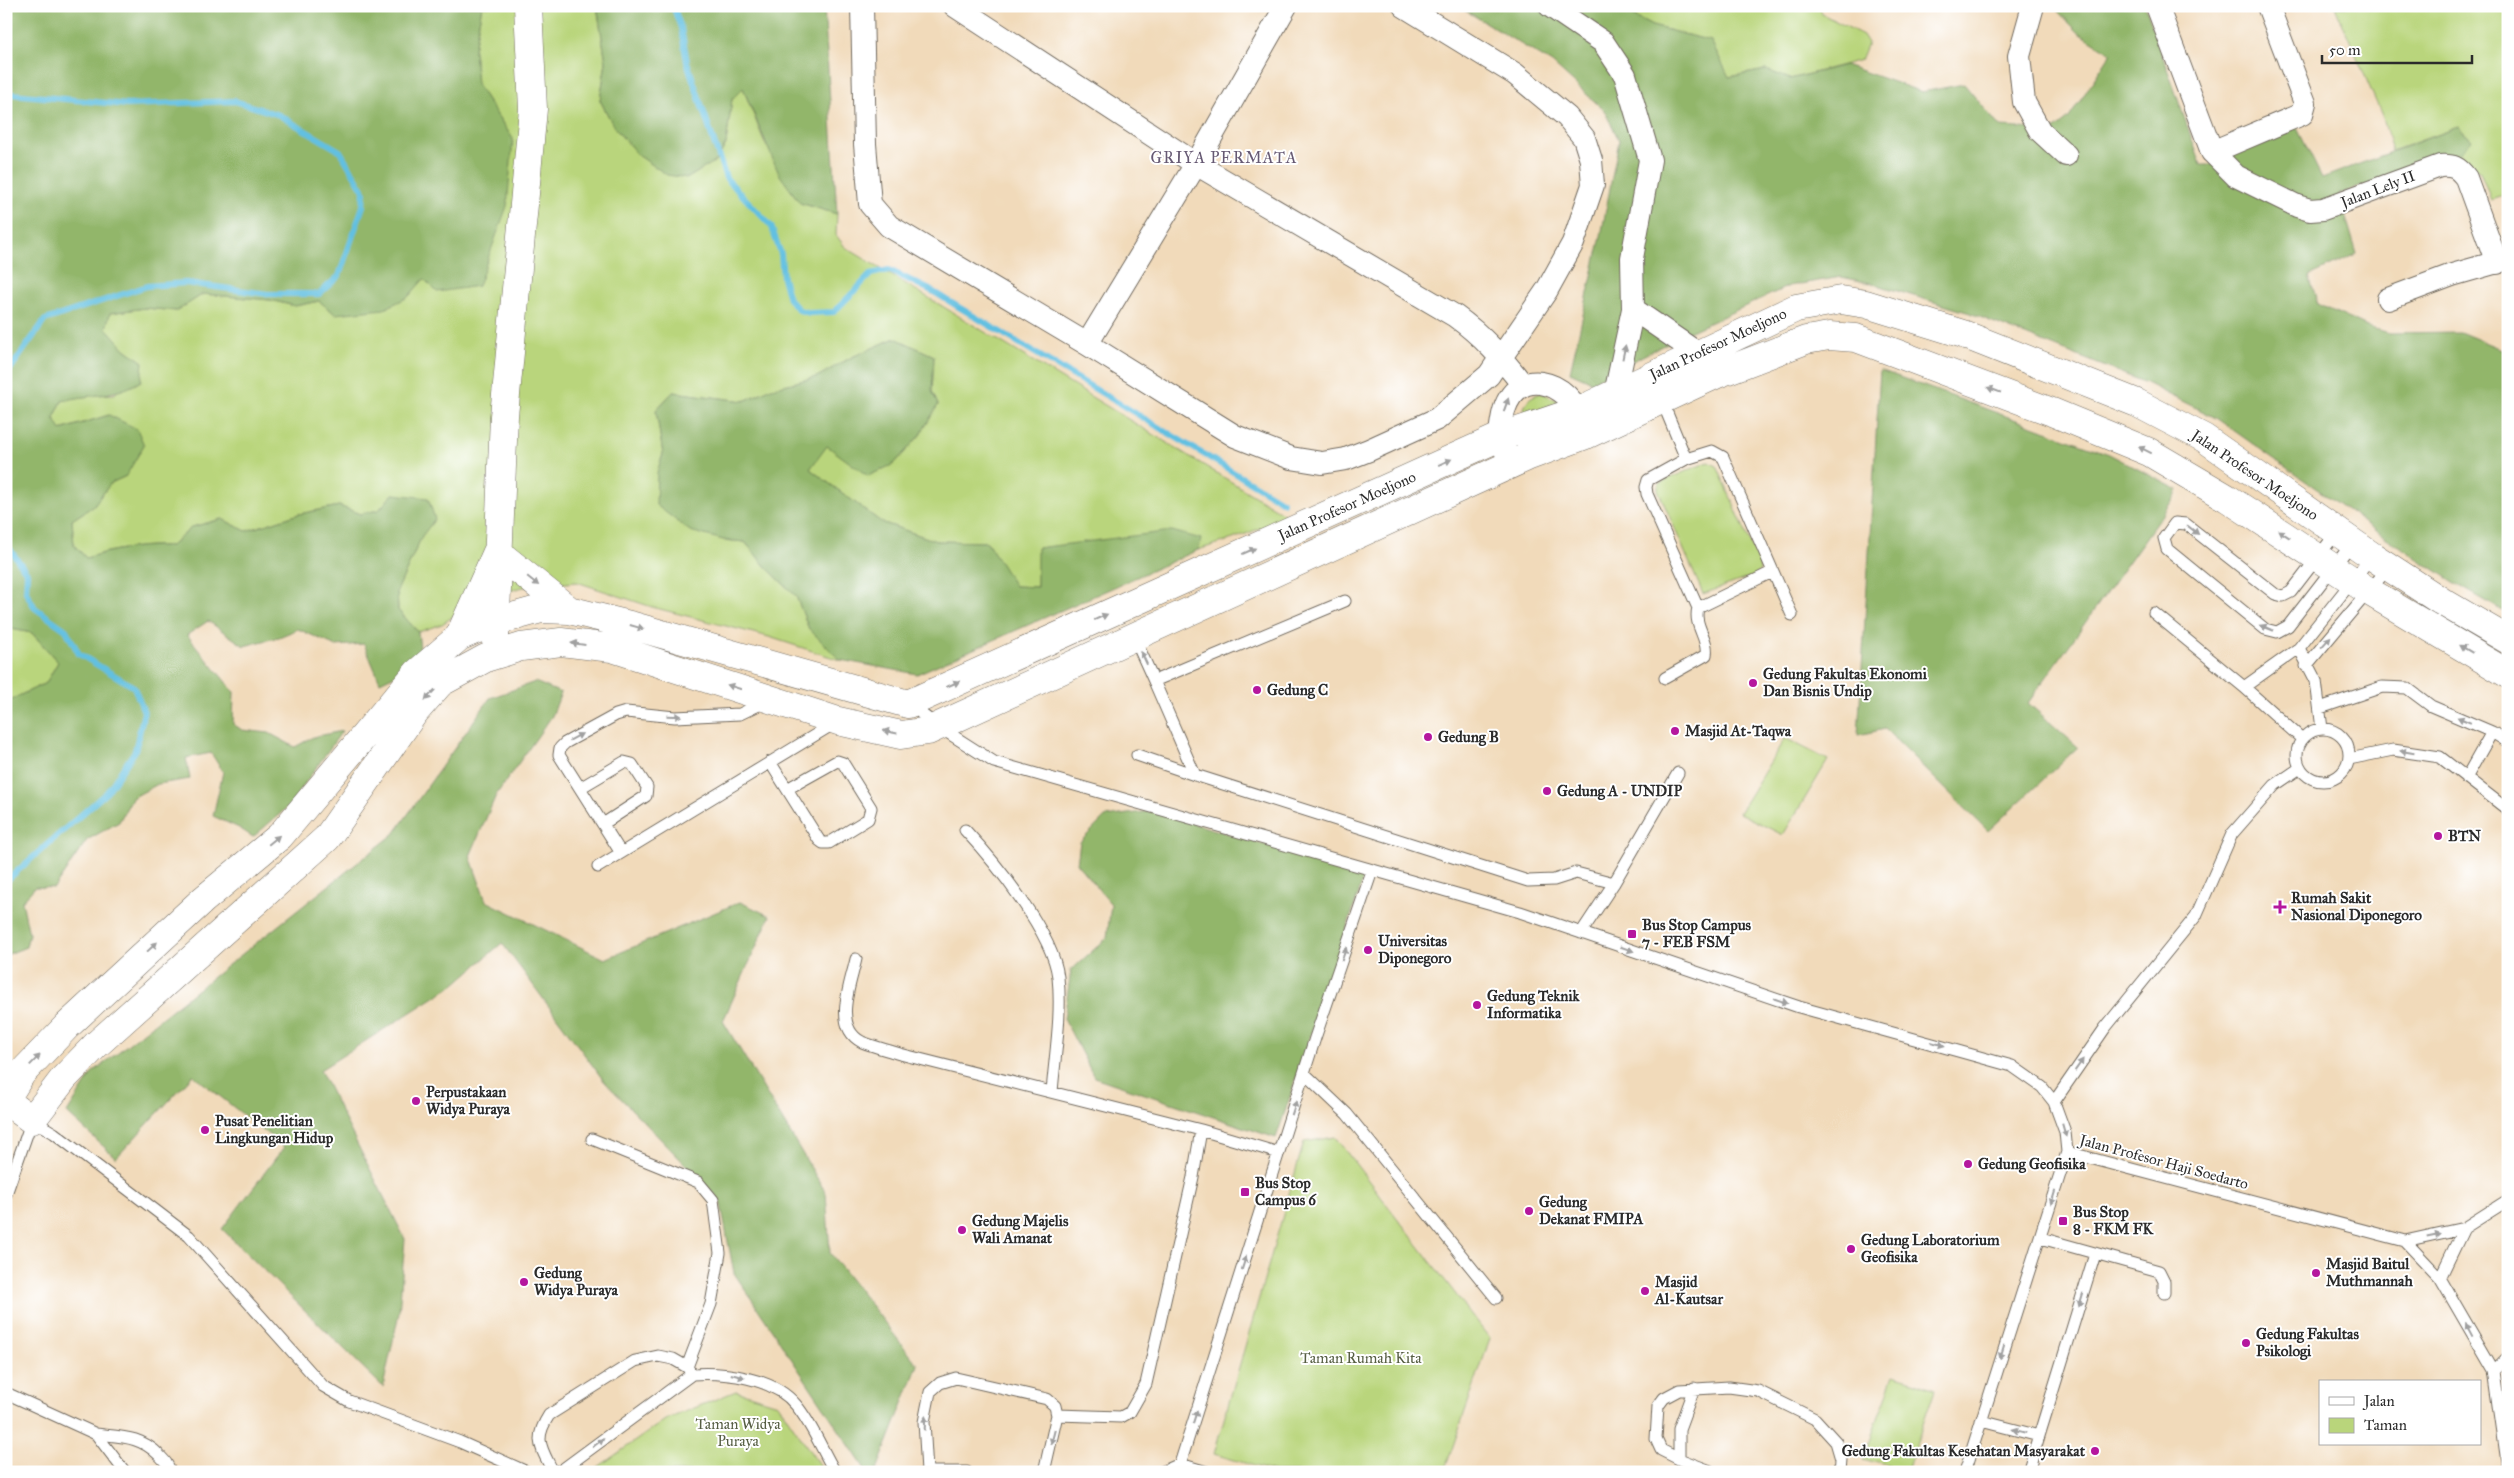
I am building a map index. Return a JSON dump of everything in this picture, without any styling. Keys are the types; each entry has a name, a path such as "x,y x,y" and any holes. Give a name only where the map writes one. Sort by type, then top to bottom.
{"street":[{"path":"495,656 497,552 504,416 532,109 528,6"},
{"path":"862,6 865,144 870,204 889,226 1087,344 1235,436 1292,458 1322,463 1346,459 1437,419 1489,375 1547,290 1573,243 1593,185 1591,160 1584,138 1567,117 1515,74 1404,6"},
{"path":"955,6 1196,164 1456,316 1478,332 1501,356 1522,385"},
{"path":"1087,344 1196,164 1286,6"},
{"path":"1550,6 1581,25 1603,42 1609,50 1625,75 1650,160 1632,258 1633,309 1615,394"},
{"path":"2033,6 2019,56 2024,102 2040,131 2066,155"},
{"path":"2157,6 2212,152 2302,114 2305,109 2305,103 2268,6"},
{"name":"Jalan Lely II","path":"2212,152 2236,176 2310,210 2323,209 2440,166 2451,165 2459,169 2466,178 2502,261 2452,275 2388,299"},
{"name":"Jalan Profesor Moeljono","path":"908,704 1500,437 1583,422 1615,394 1697,353 1796,308 1840,300 1866,304 1962,334 2137,403 2204,438 2441,601 2508,640"},
{"path":"1633,309 1697,353 1715,375"},
{"path":"908,704 630,625 569,610 542,609 495,621 460,637 418,673 280,836 203,900 67,1026 22,1073 6,1100 32,1120 64,1078 96,1045 327,838 414,712 440,683 486,658 521,647 561,642 612,648 838,721 901,735 928,731 936,725 1512,464 1583,422 1662,401 1715,375 1806,340 1829,336 1856,338 2098,430 2149,452 2227,498 2344,574 2508,674"},
{"path":"1512,464 1500,437 1504,408 1511,395 1522,385 1546,383 1561,391 1583,422"},
{"path":"497,552 569,610"},
{"path":"460,637 497,552"}],"lane":[{"path":"1662,401 1686,459"},
{"path":"1665,678 1706,655 1708,647 1695,617 1698,608 1647,494 1646,487 1648,480 1686,459 1712,452 1723,457 1792,615"},
{"path":"2363,549 2344,574 2282,596 2275,594 2186,524 2175,523 2164,538 2168,549 2265,630 2277,632 2288,626 2344,574 2363,549"},
{"path":"2244,687 2299,648 2344,574 2363,549"},
{"path":"2306,666 2344,574 2363,549"},
{"path":"1698,608 1772,572"},
{"path":"1154,681 1345,601"},
{"path":"2154,613 2244,687 2302,739"},
{"path":"1134,636 1195,775"},
{"path":"2299,648 2306,666 2316,681 2322,729"},
{"path":"2320,708 2382,687 2407,688 2431,706 2492,732 2508,742"},
{"path":"622,853 559,755 560,748 565,743 616,715 637,712 675,717 740,714 772,699"},
{"path":"908,704 936,725 994,762 1520,912 1799,1007 2012,1066 2042,1087 2054,1102 2065,1132 2067,1152"},
{"path":"598,867 838,721"},
{"path":"2313,730 2331,730 2345,741 2349,758 2346,767 2332,779 2314,779 2300,768 2297,751 2302,739 2313,730"},
{"path":"2466,778 2492,732"},
{"path":"2349,758 2393,750 2440,757 2508,810"},
{"path":"1137,754 1195,775 1528,881 1554,880 1576,873 1614,883"},
{"path":"770,762 787,789 823,843 829,842 845,833 868,819 871,814 871,808 843,763 837,761 787,789"},
{"path":"580,788 624,762 632,764 647,787 646,796 603,824"},
{"path":"2054,1102 2105,1028 2196,916 2232,834 2275,785 2300,768"},
{"path":"1581,933 1614,883 1678,773"},
{"path":"964,830 985,852 1026,907 1052,953 1058,976 1059,1001 1052,1092"},
{"path":"1180,1464 1315,1038 1372,871"},
{"path":"856,959 845,1013 852,1034 862,1041 900,1054 1201,1130 1279,1153"},
{"path":"1305,1074 1347,1114 1496,1298"},
{"path":"6,1194 32,1120 54,1133 189,1236 323,1386 349,1401 460,1442 527,1472"},
{"path":"1057,1415 1121,1417 1130,1412 1146,1384 1193,1177 1201,1130"},
{"path":"559,1472 689,1371 711,1304 720,1253 713,1200 698,1182 592,1139"},
{"name":"Jalan Profesor Haji Soedarto","path":"1965,1472 2018,1300 2041,1238 2067,1152 2405,1241"},
{"path":"2405,1241 2464,1228 2508,1200"},
{"path":"2440,1278 2464,1228"},
{"path":"2041,1238 2159,1271 2164,1281 2164,1293"},
{"path":"2405,1241 2440,1278 2494,1371 2508,1469"},
{"path":"2028,1472 2095,1254"},
{"path":"553,1472 539,1443 540,1428 549,1415 635,1361 658,1356 673,1359 689,1371 729,1374 785,1394 796,1405 835,1472"},
{"path":"2494,1371 2508,1357"},
{"path":"968,1472 927,1472 924,1422 930,1392 940,1382 956,1378 1046,1399 1055,1406 1057,1415 1044,1472"},
{"path":"1712,1472 1661,1450 1656,1439 1658,1406 1664,1398 1694,1388 1729,1386 1758,1392 1815,1419 1836,1442 1840,1459 1840,1472"},
{"path":"1679,1459 1679,1429 1694,1388"},
{"path":"6,1393 96,1434 126,1438 148,1444 168,1465 170,1472"},
{"path":"1981,1421 2039,1436"},
{"path":"96,1434 125,1472"},
{"path":"1162,1472 1180,1464 1206,1472"}],"green space":[{"path":"6,6 482,6 474,49 477,85 513,139 507,206 478,286 437,292 424,279 408,297 384,309 335,314 319,301 295,306 270,300 203,294 177,311 145,308 110,313 106,328 125,349 143,362 141,381 112,393 62,401 54,418 61,430 109,415 137,429 144,445 126,476 111,483 93,506 72,520 74,545 86,558 128,548 171,546 192,527 222,519 246,531 299,514 339,506 360,514 379,510 393,494 428,498 435,519 422,536 397,591 398,610 418,632 421,656 409,668 380,682 364,644 336,646 298,629 279,637 244,646 208,621 187,635 234,692 233,724 242,730 269,733 295,747 313,737 342,731 289,806 253,837 213,816 223,772 211,753 186,758 190,779 158,784 132,798 119,822 87,840 54,888 35,887 22,901 29,934 26,947 6,955 6,702 46,683 58,662 32,633 6,628"},
{"path":"482,6 597,6 606,62 600,100 614,127 638,155 667,174 688,178 717,160 726,144 732,99 743,88 764,141 800,203 837,214 836,235 845,247 1284,514 1281,520 1233,539 1198,550 1200,539 1094,542 1038,548 1037,587 1014,586 987,542 936,541 881,522 810,469 826,445 894,464 920,435 938,405 932,391 934,356 895,338 852,357 817,377 772,388 744,401 673,392 656,410 663,454 657,473 723,540 745,542 767,568 796,596 809,629 840,660 769,637 652,607 577,582 523,587 476,601 442,624 418,632 398,610 397,591 422,535 435,519 393,494 379,510 360,514 339,506 299,514 246,531 222,519 192,527 171,546 128,548 86,558 74,545 72,520 93,506 111,483 126,476 109,415 60,430 54,418 62,401 83,396 115,394 143,362 125,349 105,328 110,313 145,308 176,311 203,294 270,300 295,306 319,301 408,297 424,278 513,139 477,85 474,49"},
{"path":"597,6 824,6 837,214 800,203 779,174 743,88 732,99 726,144 717,160 688,178 667,175 638,155 614,127 600,100 606,62"},
{"path":"1458,6 1614,6 1652,26 1711,41 1729,77 1766,70 1790,79 1845,65 1922,92 1964,84 2000,127 2054,130 2069,118 2111,53 2078,32 2053,6 2145,6 2201,165 2212,165 2232,149 2297,128 2322,178 2458,127 2472,140 2457,155 2339,194 2357,254 2309,276 2318,304 2367,327 2390,333 2460,332 2508,352 2508,614 2453,582 2385,537 2216,418 2146,383 1970,313 1871,283 1841,277 1789,286 1687,333 1592,382 1570,372 1601,236 1619,140 1604,110 1552,63"},
{"path":"1614,6 1819,6 1822,14 1863,35 1868,43 1861,60 1790,79 1766,70 1728,77 1711,41 1652,26"},
{"path":"2335,6 2508,6 2508,194 2491,200 2480,171 2457,155 2472,140 2458,127 2392,151 2383,118"},
{"path":"895,338 934,356 932,391 938,405 920,435 894,464 868,476 827,446 810,469 881,522 936,541 987,542 1015,586 1037,587 1037,548 1172,531 1201,539 1198,550 917,674 840,660 809,629 796,596 767,568 745,542 723,540 690,531 656,505 657,473 663,454 656,410 673,392 744,401 772,388 817,377 852,357"},
{"path":"1880,370 2109,454 2178,490 2028,703 2078,747 1988,831 1885,729 1858,735"},
{"path":"1542,393 1559,401 1524,419 1524,409 1527,402 1533,396"},
{"path":"1708,462 1717,466 1759,563 1760,570 1756,575 1703,594 1658,490 1658,485 1663,481"},
{"path":"6,628 32,633 58,662 46,683 6,702"},
{"path":"535,682 561,693 552,716 496,795 470,856 486,901 605,959 740,902 770,916 723,1021 826,1193 830,1253 918,1365 876,1472 867,1472 734,1273 720,1200 604,1081 502,943 455,984 320,1070 405,1239 399,1313 383,1387 222,1229 284,1147 193,1075 116,1158 67,1113 93,1072 394,834 490,698"},
{"path":"1785,738 1828,760 1783,835 1739,813"},
{"path":"1151,811 1365,874 1276,1138 1094,1077 1064,1019 1071,970 1107,938 1111,904 1077,864 1080,842 1105,817"},
{"name":"Taman Rumah Kita","path":"1335,1137 1490,1339 1444,1472 1275,1472 1214,1454 1304,1142"},
{"path":"1894,1375 1935,1389 1907,1471 1863,1459"},
{"name":"Taman Widya Puraya","path":"736,1391 778,1404 824,1472 591,1472 665,1420"}],"waterway":[{"path":"673,6 681,28 687,62 726,178 771,226 781,254 783,278 789,299 799,310 810,313 834,312 871,274 889,270 932,291 1283,502"},
{"path":"6,90 12,94 127,105 235,101 279,115 340,151 364,191 363,206 339,276 319,294 268,294 186,283 147,286 45,320 6,375"},
{"path":"6,544 27,573 26,592 35,608 66,630 79,654 134,687 144,712 135,751 107,792 6,881"}],"place":[{"name":"Gedung Fakultas Ekonomi Dan Bisnis Undip","path":"1753,683"},
{"name":"Gedung C","path":"1257,690"},
{"name":"Masjid At-Taqwa","path":"1675,731"},
{"name":"Gedung B","path":"1428,737"},
{"name":"Gedung A - UNDIP","path":"1547,791"},
{"name":"BTN","path":"2438,836"},
{"name":"Rumah Sakit Nasional Diponegoro","path":"2280,907"},
{"name":"Bus Stop Campus 7 - FEB FSM","path":"1632,934"},
{"name":"Universitas Diponegoro","path":"1368,950"},
{"name":"Gedung Teknik Informatika","path":"1477,1005"},
{"name":"Perpustakaan Widya Puraya","path":"416,1101"},
{"name":"Pusat Penelitian Lingkungan Hidup","path":"205,1130"},
{"name":"Gedung Geofisika","path":"1968,1164"},
{"name":"Bus Stop Campus 6","path":"1245,1192"},
{"name":"Gedung Dekanat FMIPA","path":"1529,1211"},
{"name":"Bus Stop 8 - FKM FK","path":"2063,1221"},
{"name":"Gedung Majelis Wali Amanat","path":"962,1230"},
{"name":"Gedung Laboratorium Geofisika","path":"1851,1249"},
{"name":"Masjid Baitul Muthmannah","path":"2316,1273"},
{"name":"Gedung Widya Puraya","path":"524,1282"},
{"name":"Masjid Al-Kautsar","path":"1645,1291"},
{"name":"Gedung Fakultas Psikologi","path":"2246,1343"},
{"name":"Gedung Fakultas Kesehatan Masyarakat","path":"2095,1451"}],"district":[{"name":"GRIYA PERMATA","path":"1224,157"}]}
